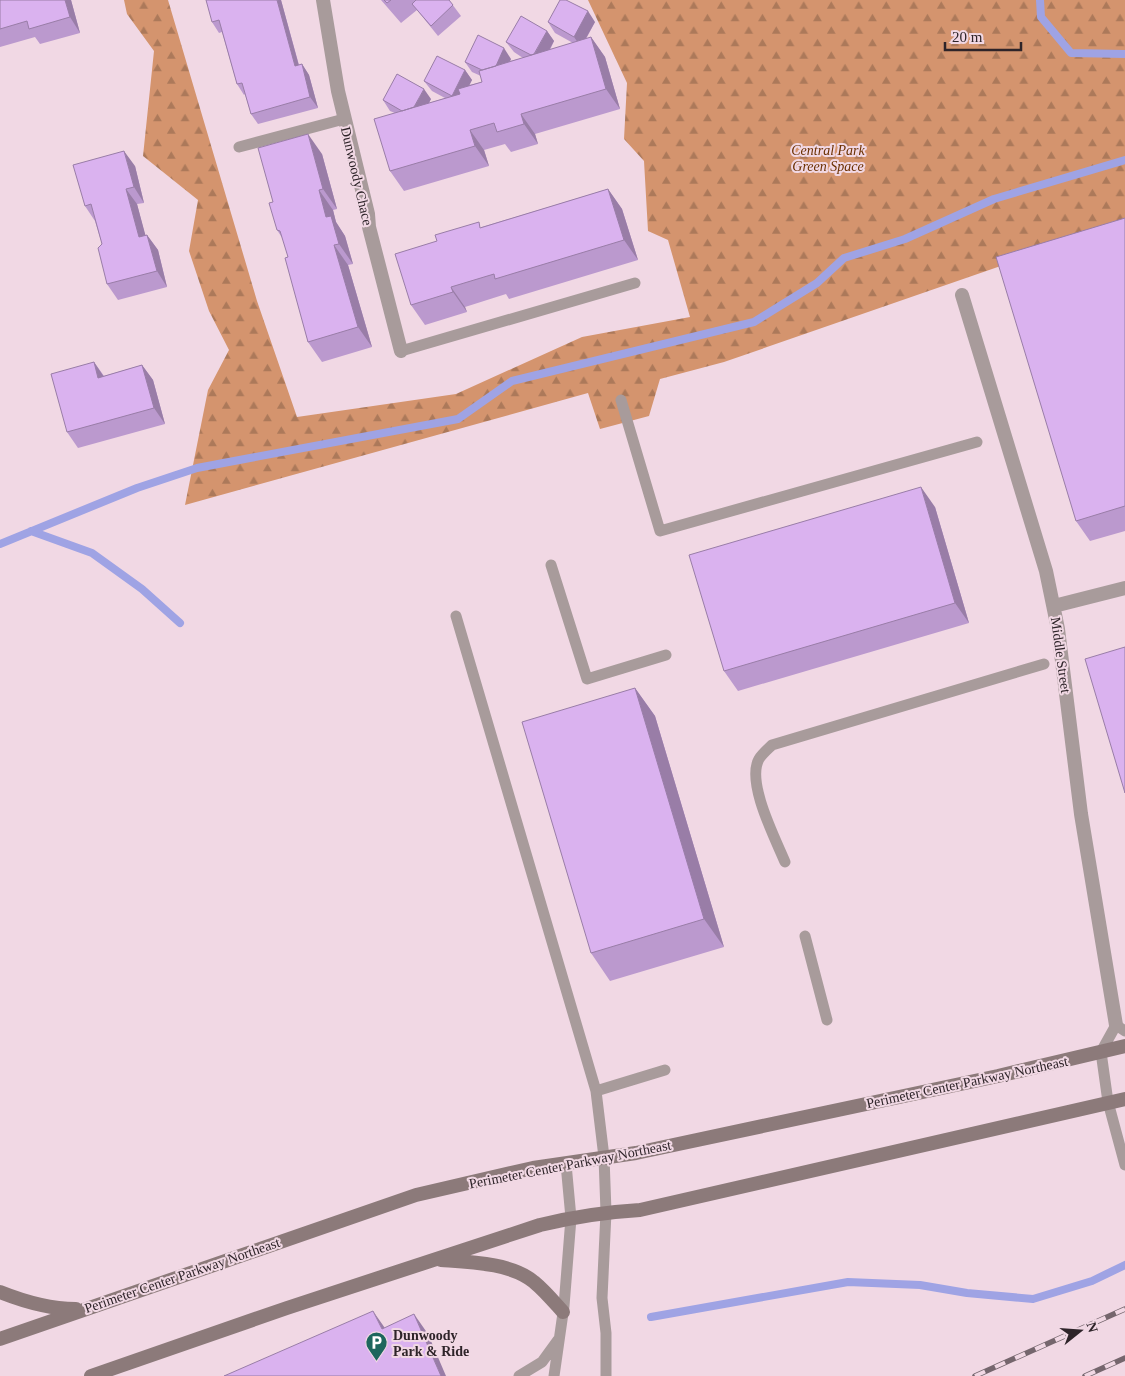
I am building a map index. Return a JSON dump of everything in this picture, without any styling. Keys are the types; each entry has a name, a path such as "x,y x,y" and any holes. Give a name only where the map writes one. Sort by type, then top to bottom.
{"main road":[{"name":"Perimeter Center Parkway Northeast","path":"0,1339 416,1195 533,1168 646,1151 998,1076 1125,1046"},
{"path":"91,1376 287,1308 540,1225 606,1212 640,1210 1125,1099"},
{"path":"436,1259 491,1264 522,1274 533,1281 563,1312"},
{"path":"0,1292 46,1307 84,1309"}],"street":[{"name":"Dunwoody Chace","path":"323,0 344,119 401,351"},
{"name":"Middle Street","path":"962,294 1046,571 1054,606 1066,685 1080,814 1121,1028"},
{"path":"1054,606 1125,588"}],"lane":[{"path":"239,147 344,119"},
{"path":"401,351 635,284"},
{"path":"621,400 660,531 977,442"},
{"path":"551,565 587,679 666,654"},
{"path":"456,616 596,1091 604,1157 606,1212 602,1298 606,1334 606,1376"},
{"path":"785,862 764,812 755,776 759,759 772,744 1044,664"},
{"path":"805,936 827,1020"},
{"path":"1121,1028 1101,1052 1108,1102 1125,1165"},
{"path":"596,1091 665,1070"},
{"path":"554,1376 563,1312 571,1218 566,1164"},
{"path":"519,1376 542,1362 559,1339"}],"green space":[{"name":"Central Park Green Space","path":"124,0 168,0 257,301 297,417 456,394 582,337 690,317 668,240 648,231 644,161 624,139 627,83 588,0 1125,0 1125,223 724,362 660,379 649,416 600,429 588,393 185,505 208,390 229,350 209,311 189,251 198,200 143,156 154,51 127,14"}],"building":[{"path":"0,0 65,0 70,17 29,29 27,21 0,29"},
{"path":"206,0 277,0 295,66 302,64 310,97 251,114 242,83 237,84 219,20 212,22"},
{"path":"416,0 449,0 453,5 431,26 412,4"},
{"path":"560,0 566,0 588,11 574,37 548,22"},
{"path":"521,16 547,31 534,54 531,55 506,42"},
{"path":"478,35 504,48 496,66 482,70 465,62"},
{"path":"591,37 606,89 521,114 524,124 497,132 494,123 470,130 475,146 390,171 374,119 460,94 458,89 482,82 479,71"},
{"path":"437,56 465,70 452,96 424,81"},
{"path":"397,74 424,89 414,107 402,111 383,100"},
{"path":"308,134 323,189 319,190 326,217 331,216 339,244 334,245 358,327 308,342 285,258 288,257 269,203 273,202 258,148"},
{"path":"124,151 134,187 126,189 139,237 147,235 157,271 107,284 98,248 102,244 91,204 85,206 73,165"},
{"path":"608,189 624,240 495,279 494,274 451,287 453,292 411,305 395,254 437,241 435,235 479,222 480,228"},
{"path":"1125,218 1125,506 1076,521 996,257"},
{"path":"94,362 98,378 142,365 154,408 67,432 51,374"},
{"path":"921,487 955,603 724,671 689,555"},
{"path":"1125,647 1125,793 1085,659"},
{"path":"635,688 704,919 591,953 522,722"},
{"path":"373,1311 382,1329 414,1314 441,1376 224,1376"}],"waterway":[{"path":"1040,0 1041,17 1071,53 1125,54"},
{"path":"0,544 137,488 197,468 458,419 512,381 754,322 817,283 844,258 905,239 994,199 1125,160"},
{"path":"31,531 92,553 142,589 180,623"},
{"path":"651,1317 848,1282 920,1285 967,1293 1033,1299 1092,1281 1125,1265"}],"railway":[{"path":"975,1376 1125,1309"},
{"path":"1085,1376 1125,1358"}],"place":[{"name":"Dunwoody Park & Ride","path":"377,1362"}]}
